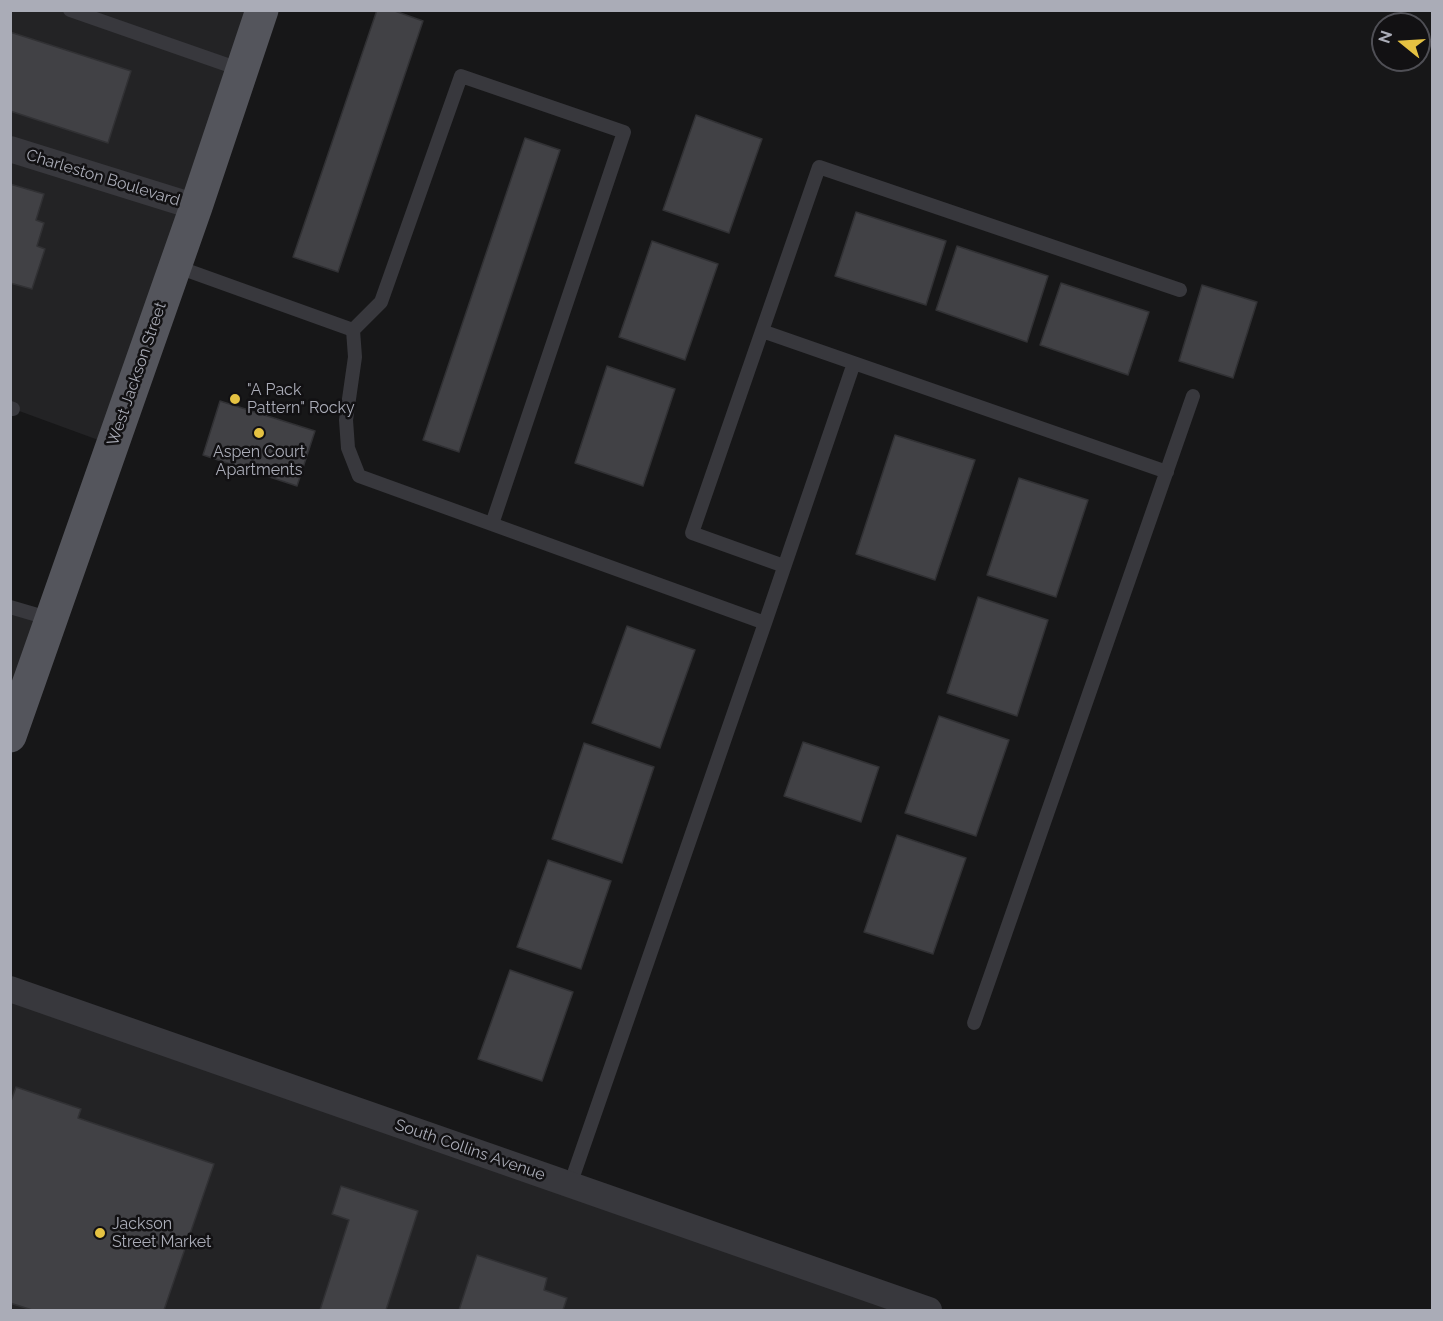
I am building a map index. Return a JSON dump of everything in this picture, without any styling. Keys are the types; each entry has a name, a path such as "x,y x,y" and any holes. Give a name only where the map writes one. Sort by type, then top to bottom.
{"main road":[{"name":"West Jackson Street","path":"10,736 196,207 262,10"}],"street":[{"name":"Charleston Boulevard","path":"10,149 196,207"},
{"name":"South Collins Avenue","path":"10,989 929,1311"}],"lane":[{"path":"70,10 242,70"},
{"path":"492,524 624,132 461,76 381,302 353,330 355,357 346,420 348,448 358,476 765,623"},
{"path":"784,566 692,533 819,167 1180,290"},
{"path":"175,266 353,330"},
{"path":"762,331 1167,472"},
{"path":"570,1185 854,363"},
{"path":"974,1023 1193,396"},
{"path":"10,607 51,619"}],"shaded area":[{"path":"10,11 262,11 112,445 11,408"},
{"path":"11,605 51,619 11,733"},
{"path":"11,989 929,1310 11,1310"}],"building":[{"path":"377,10 392,10 423,21 338,272 293,257"},
{"path":"10,32 131,71 108,143 10,111"},
{"path":"696,115 762,139 729,233 663,210"},
{"path":"525,138 560,150 459,452 423,440"},
{"path":"10,184 44,194 36,220 44,223 37,246 45,249 32,289 10,283"},
{"path":"856,212 946,241 926,305 835,276"},
{"path":"652,241 718,264 685,360 619,337"},
{"path":"957,246 1048,276 1027,342 936,310"},
{"path":"1061,283 1149,312 1128,375 1040,345"},
{"path":"1202,285 1257,302 1233,378 1179,361"},
{"path":"607,366 675,389 643,486 575,463"},
{"path":"220,401 315,431 297,486 203,455"},
{"path":"895,435 975,460 935,580 856,554"},
{"path":"1019,478 1088,500 1056,597 987,575"},
{"path":"978,597 1048,620 1017,716 947,693"},
{"path":"627,626 695,650 660,748 592,723"},
{"path":"939,716 1009,740 976,836 905,813"},
{"path":"803,742 879,767 861,822 784,796"},
{"path":"584,743 654,767 622,863 552,839"},
{"path":"897,835 966,858 933,954 864,932"},
{"path":"548,860 611,881 581,969 517,947"},
{"path":"510,970 573,992 542,1081 478,1059"},
{"name":"Jackson Street Market","path":"16,1087 81,1109 78,1118 214,1164 164,1310 32,1310 10,1303 10,1104"},
{"path":"341,1186 418,1211 386,1310 320,1310 349,1220 332,1214"},
{"path":"477,1255 547,1278 544,1290 567,1298 563,1310 459,1310"}],"place":[{"name":"\"A Pack Pattern\" Rocky","path":"235,399"},
{"name":"Aspen Court Apartments","path":"259,433"},
{"name":"Jackson Street Market","path":"100,1233"}]}
